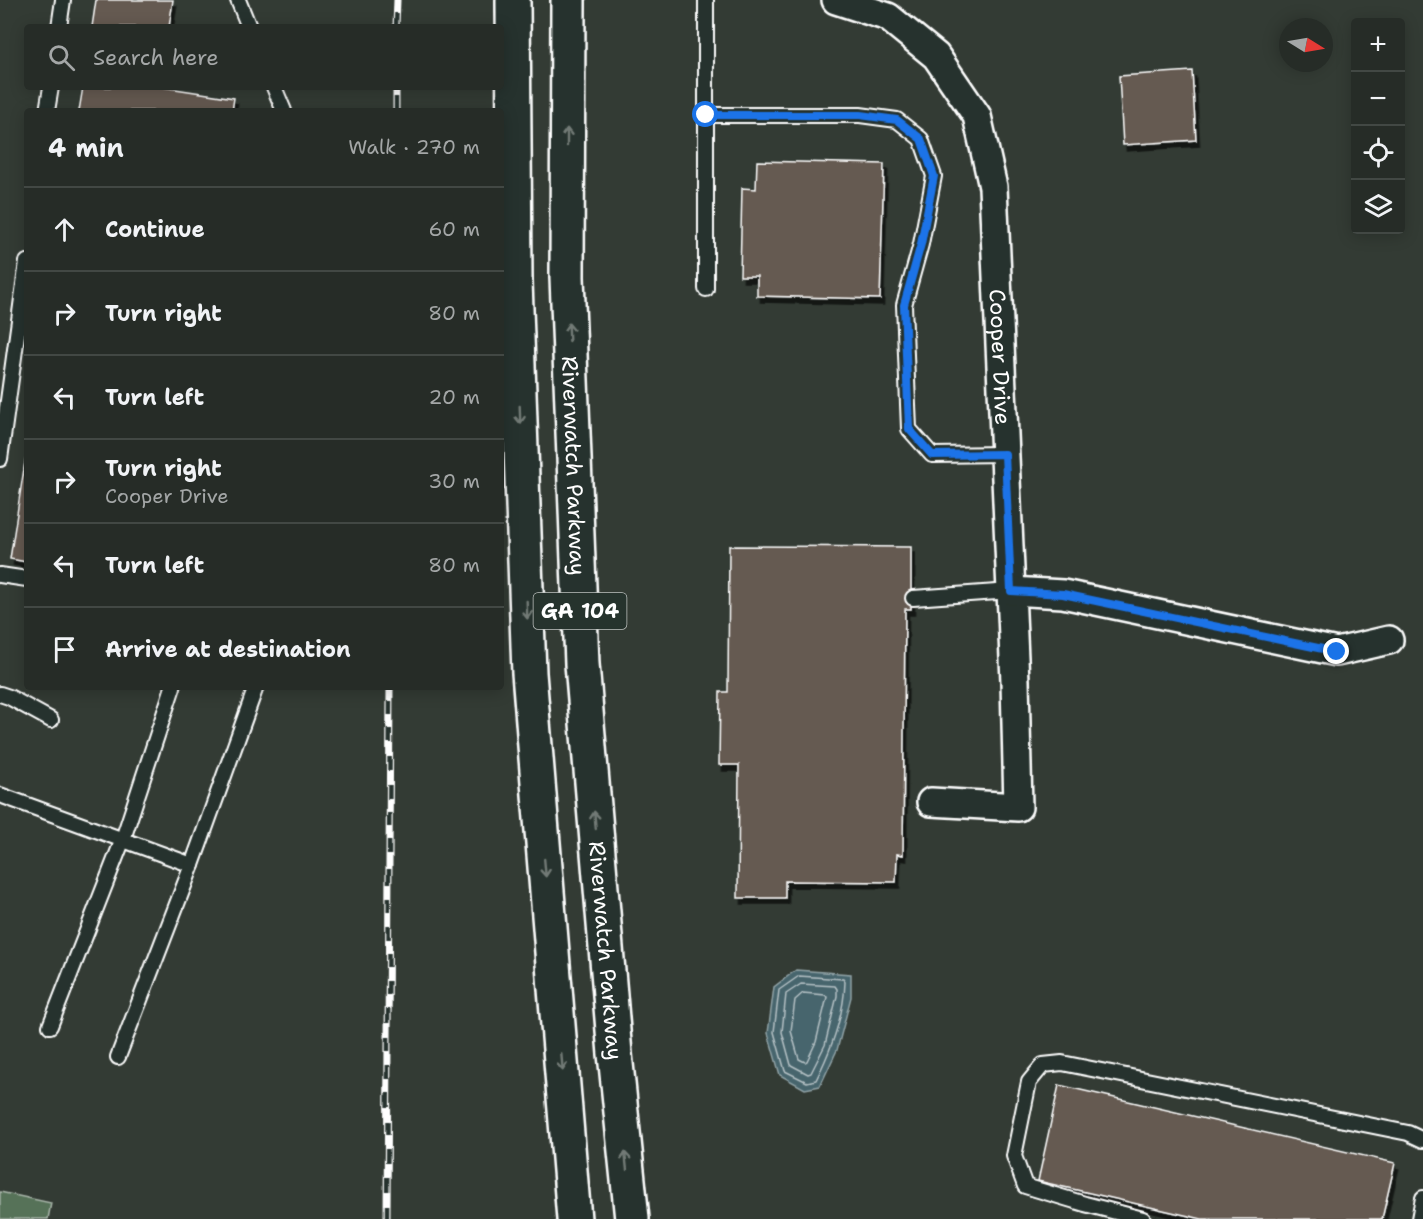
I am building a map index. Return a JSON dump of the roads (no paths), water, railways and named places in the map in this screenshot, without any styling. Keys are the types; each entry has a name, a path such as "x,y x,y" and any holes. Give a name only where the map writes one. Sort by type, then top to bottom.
{"main road":[{"name":"GA 104","path":"513,0 515,281 529,673 574,1219"},
{"name":"Riverwatch Parkway","path":"568,0 567,277 582,664 615,1054 632,1219"}],"street":[{"name":"Cooper Drive","path":"836,0 888,17 936,56 977,116 993,187 1018,807 931,802"},
{"path":"1011,591 1063,594 1337,652 1389,640"}],"lane":[{"path":"59,24 63,0"},
{"path":"238,0 248,24"},
{"path":"706,0 706,289"},
{"path":"48,108 50,90"},
{"path":"275,90 283,108"},
{"path":"706,115 860,115 897,120 921,139 934,176 921,244 904,305 909,429 932,455 1005,454"},
{"path":"0,459 24,284"},
{"path":"0,575 24,579"},
{"path":"913,598 1011,591"},
{"path":"50,1026 123,839 172,690"},
{"path":"118,1057 192,865 255,690"},
{"path":"0,694 51,720"},
{"path":"0,795 192,865"},
{"path":"1143,1219 1025,1186 1014,1156 1029,1082 1043,1065 1062,1063 1408,1134 1423,1140"},
{"path":"1419,1219 1423,1198"}],"water":[{"path":"796,970 851,974 851,997 837,1050 820,1086 805,1089 780,1075 768,1033 774,987"}],"railway":[{"path":"396,24 397,0"},
{"path":"396,90 396,108"},
{"path":"387,1219 390,690"}]}
